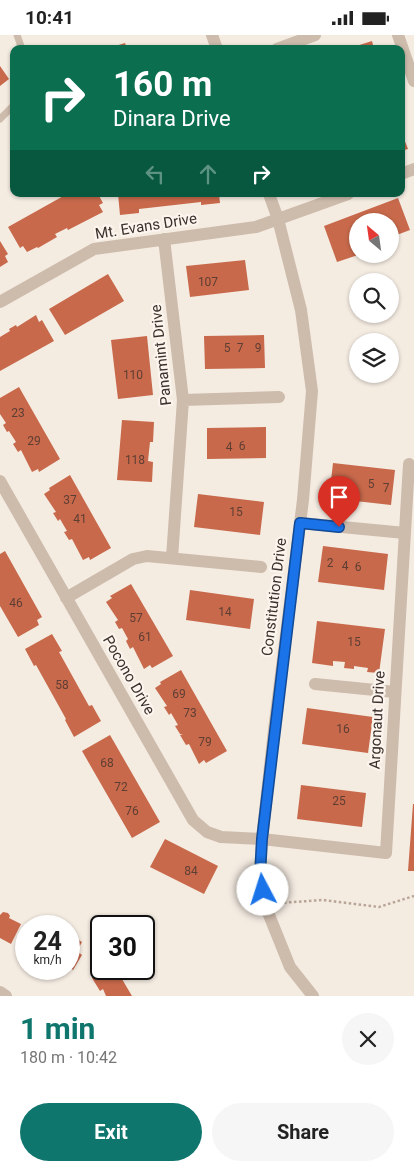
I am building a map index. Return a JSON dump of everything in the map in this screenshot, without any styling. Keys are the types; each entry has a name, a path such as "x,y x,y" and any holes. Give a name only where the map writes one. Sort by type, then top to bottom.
{"street":[{"path":"288,45 314,35"},
{"path":"405,55 414,81"},
{"name":"Constitution Drive","path":"270,197 278,219 301,310 312,391 300,523 262,839 260,875 265,905 290,967 314,996"},
{"name":"Mt. Evans Drive","path":"0,303 94,249 256,227 340,197"},
{"name":"Panamint Drive","path":"164,239 184,400 172,558"},
{"path":"184,400 279,397"},
{"name":"Argonaut Drive","path":"262,839 386,853 409,464"},
{"name":"Pocono Drive","path":"0,481 193,820 207,832 221,837 262,839"},
{"path":"300,523 405,533"},
{"path":"66,598 133,559 147,556 261,567"},
{"path":"315,684 395,692"},
{"path":"0,992 6,996"}],"lane":[{"path":"0,119 10,109"}],"path":[{"path":"265,905 323,900 379,907 414,896"}],"building":[{"path":"372,41 373,45 359,45"},
{"path":"0,66 9,79 0,86"},
{"path":"62,197 100,197 103,203 99,205 103,212 68,230 67,228 55,234 57,237 27,252 23,246 20,248 8,227"},
{"path":"118,197 219,197 220,203 201,205 201,202 139,209 139,213 120,215"},
{"path":"398,198 410,230 399,234 399,213 358,213"},
{"path":"349,217 349,258 337,262 324,226"},
{"path":"0,241 8,254 5,256 8,262 0,267"},
{"path":"245,260 249,290 190,297 186,266"},
{"path":"108,274 124,301 65,335 49,309"},
{"path":"36,315 39,322 42,320 54,341 0,371 0,337 10,331 9,329 16,325 17,327"},
{"path":"264,335 265,368 205,369 204,336"},
{"path":"147,336 153,395 118,399 111,340"},
{"path":"19,387 60,459 39,472 38,469 32,472 21,450 18,452 13,444 16,442 3,425 6,423 0,414 0,398"},
{"path":"122,420 154,422 153,442 150,442 148,461 153,462 152,482 117,480"},
{"path":"266,427 266,458 207,459 207,428"},
{"path":"333,463 395,470 391,505 329,498"},
{"path":"70,475 111,548 90,560 89,557 83,560 72,539 69,540 64,532 67,531 60,519 58,521 53,513 56,512 44,494 50,490 49,488"},
{"path":"198,494 264,502 260,535 194,527"},
{"path":"323,546 388,554 384,590 318,582"},
{"path":"5,551 42,617 37,620 39,625 18,637 0,606 0,554"},
{"path":"131,584 173,656 152,668 150,665 144,669 133,647 130,649 126,641 128,639 122,628 119,629 115,622 118,620 106,602 112,598 110,596"},
{"path":"190,590 254,599 250,629 186,620"},
{"path":"317,621 385,629 379,673 367,672 368,668 354,666 354,669 344,668 345,662 333,661 333,666 312,663"},
{"path":"52,634 62,651 59,652 89,706 92,705 101,721 74,737 36,665 34,666 25,649"},
{"path":"181,670 227,751 206,763 204,760 199,764 189,744 186,745 180,735 183,734 180,734 175,726 178,725 171,713 169,715 164,707 167,706 155,688 161,684 160,682"},
{"path":"307,708 373,717 368,753 302,744"},
{"path":"110,735 160,822 132,838 82,751"},
{"path":"301,785 366,793 362,827 297,819"},
{"path":"413,804 414,871 408,871"},
{"path":"165,839 218,866 204,894 150,867"},
{"path":"3,912 8,913 9,918 15,921 15,936 11,944 0,938 0,915"},
{"path":"93,980 123,980 132,996 106,996 103,989 100,991"}],"route":[{"path":"263,890 260,875 262,839 300,523 339,527"}]}
